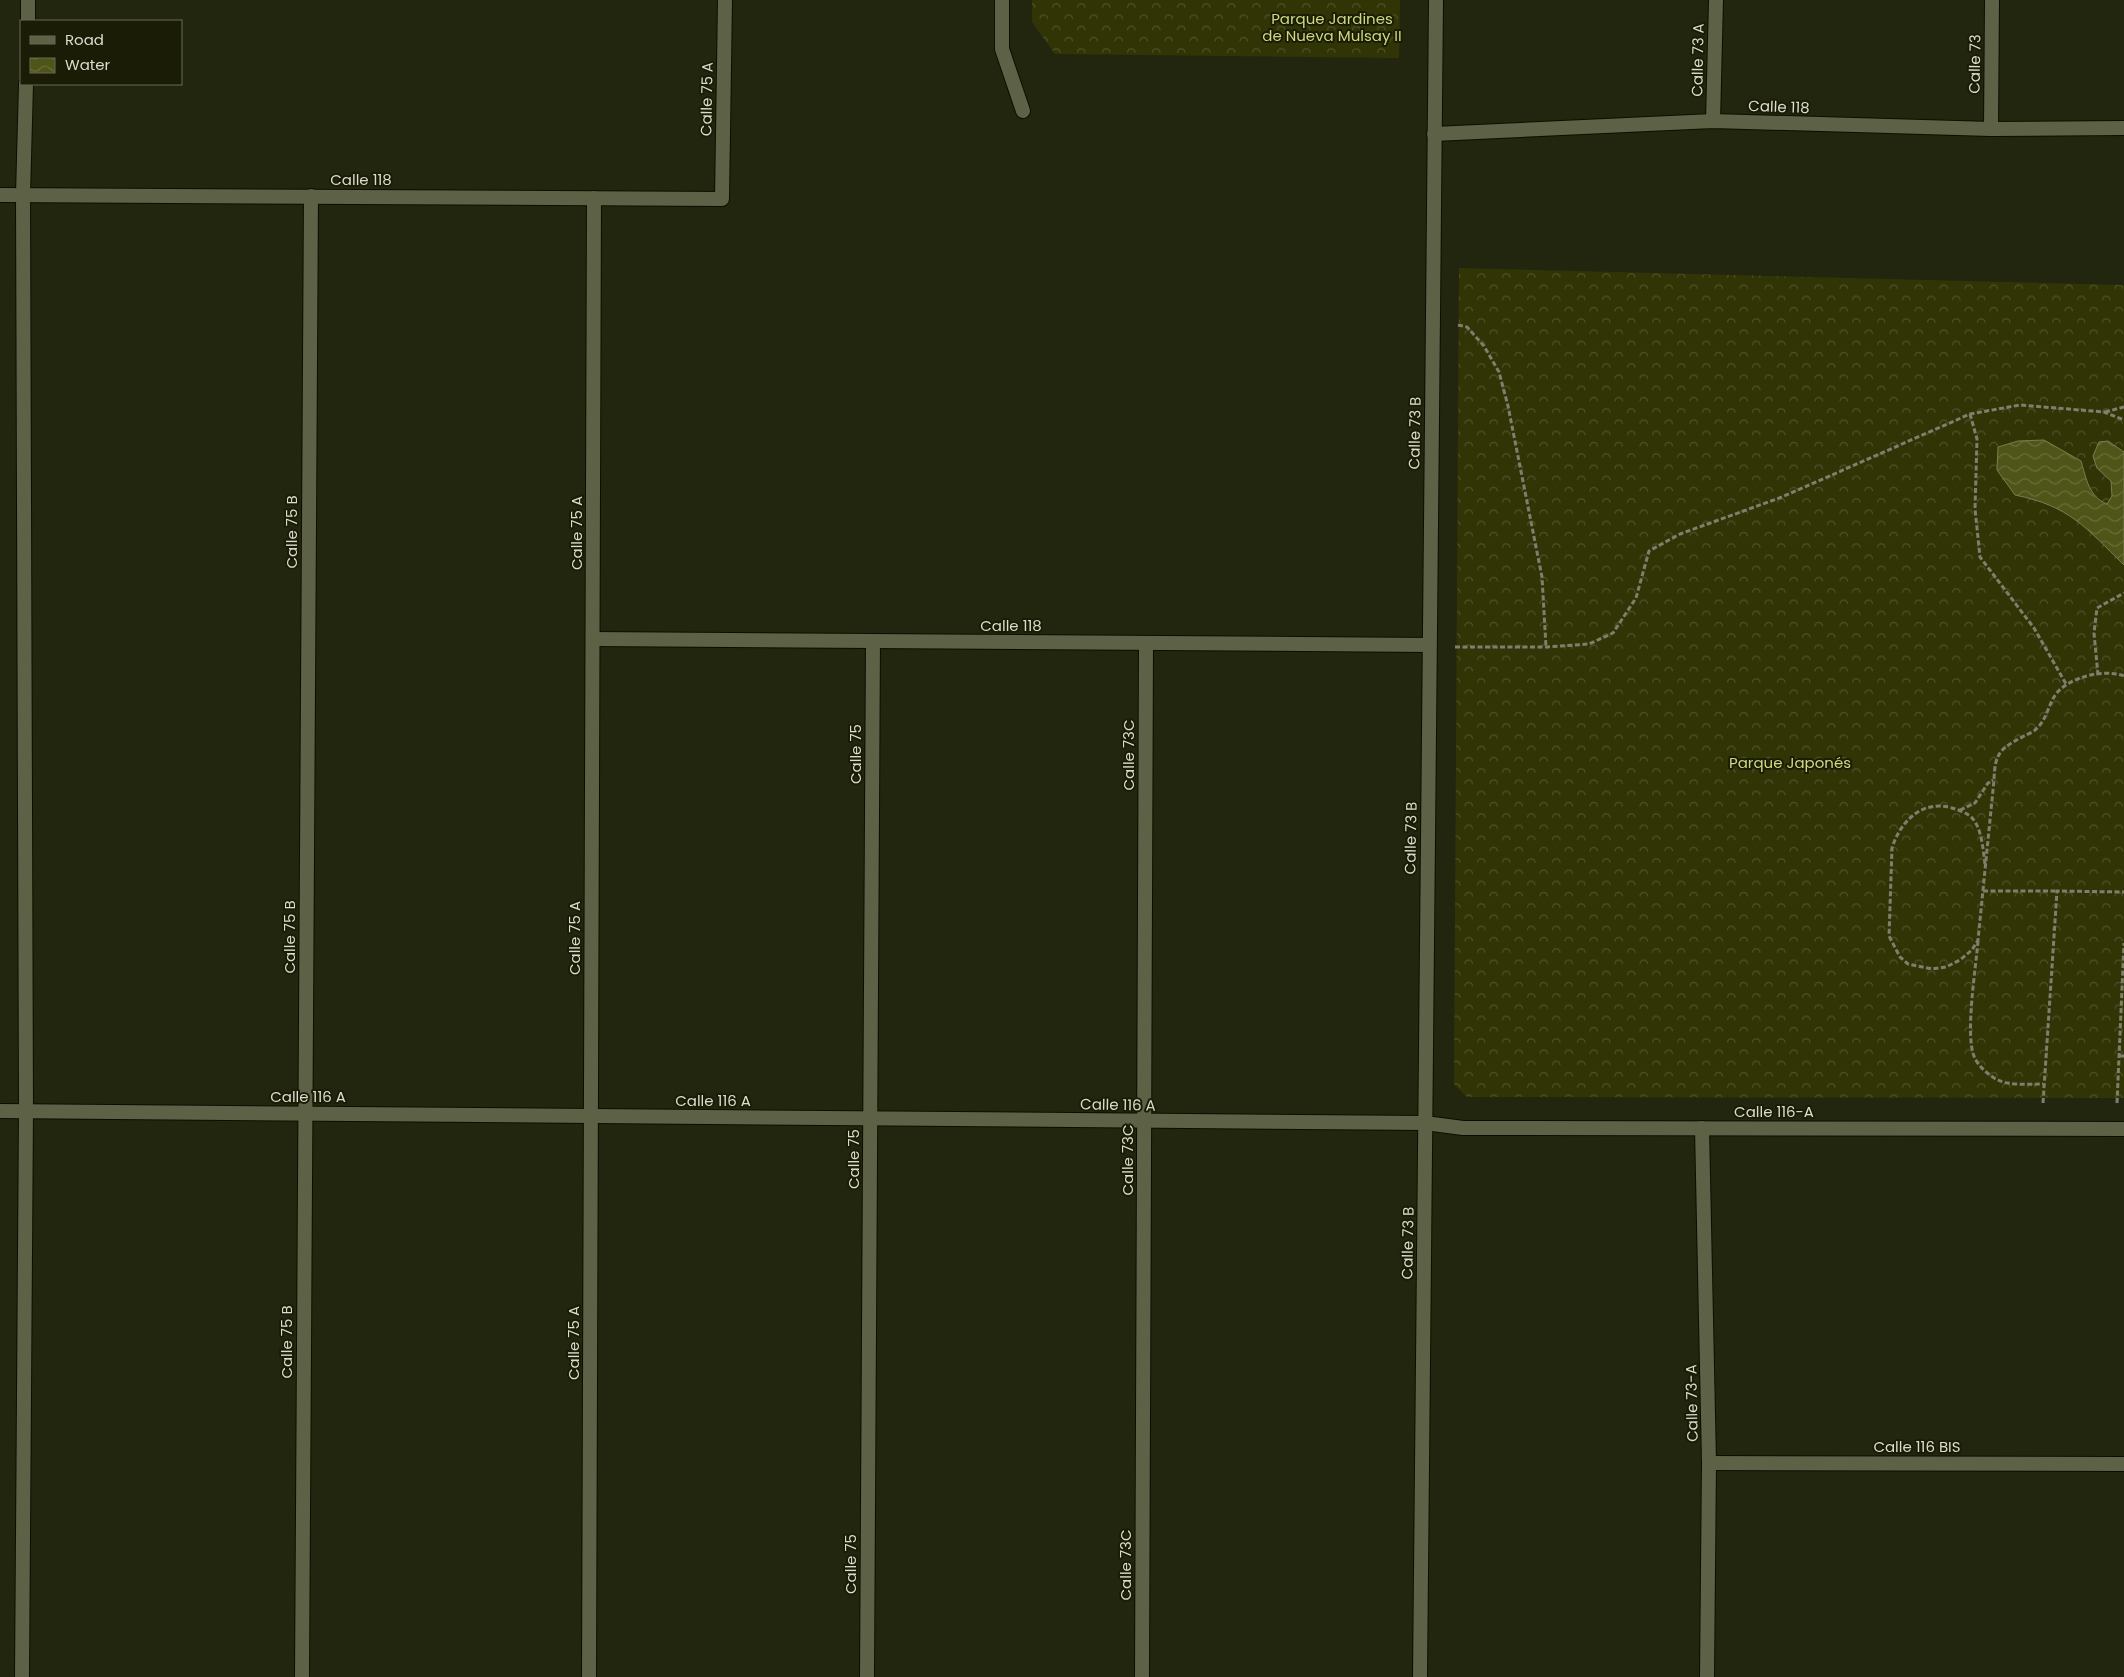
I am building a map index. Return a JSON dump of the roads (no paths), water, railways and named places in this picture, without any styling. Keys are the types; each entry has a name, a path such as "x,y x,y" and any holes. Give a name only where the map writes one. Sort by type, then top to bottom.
{"street":[{"path":"28,0 28,20"},
{"name":"Calle 75 A","path":"722,199 725,0"},
{"path":"1002,0 1002,49 1023,112"},
{"name":"Calle 73 B","path":"1420,1677 1436,0"},
{"name":"Calle 73 A","path":"1713,121 1716,0"},
{"name":"Calle 73","path":"1991,129 1992,0"},
{"path":"22,1677 26,1111 23,195 26,85"},
{"name":"Calle 118","path":"1434,134 1713,121 1991,129 2124,128"},
{"name":"Calle 118","path":"0,195 722,199"},
{"name":"Calle 75 B","path":"302,1677 311,196"},
{"name":"Calle 75 A","path":"589,1677 594,198"},
{"name":"Calle 118","path":"593,639 1430,645"},
{"name":"Calle 75","path":"867,1677 874,642"},
{"name":"Calle 73C","path":"1142,1677 1146,643"},
{"name":"Calle 116 A","path":"0,1111 1425,1123"},
{"name":"Calle 116-A","path":"1425,1123 1463,1128 2124,1129"},
{"name":"Calle 73-A","path":"1702,1128 1709,1463 1707,1677"},
{"name":"Calle 116 BIS","path":"1709,1463 2124,1464"}],"water":[{"path":"2044,440 2081,461 2092,492 2107,504 2112,496 2111,481 2097,468 2093,456 2099,442 2108,441 2124,452 2124,565 2087,529 2064,512 2050,505 2015,495 1997,470 1998,447 2018,441"}],"park label":[{"name":"Parque Jardines de Nueva Mulsay II","path":"1332,28"},
{"name":"Parque Japonés","path":"1790,763"}]}
